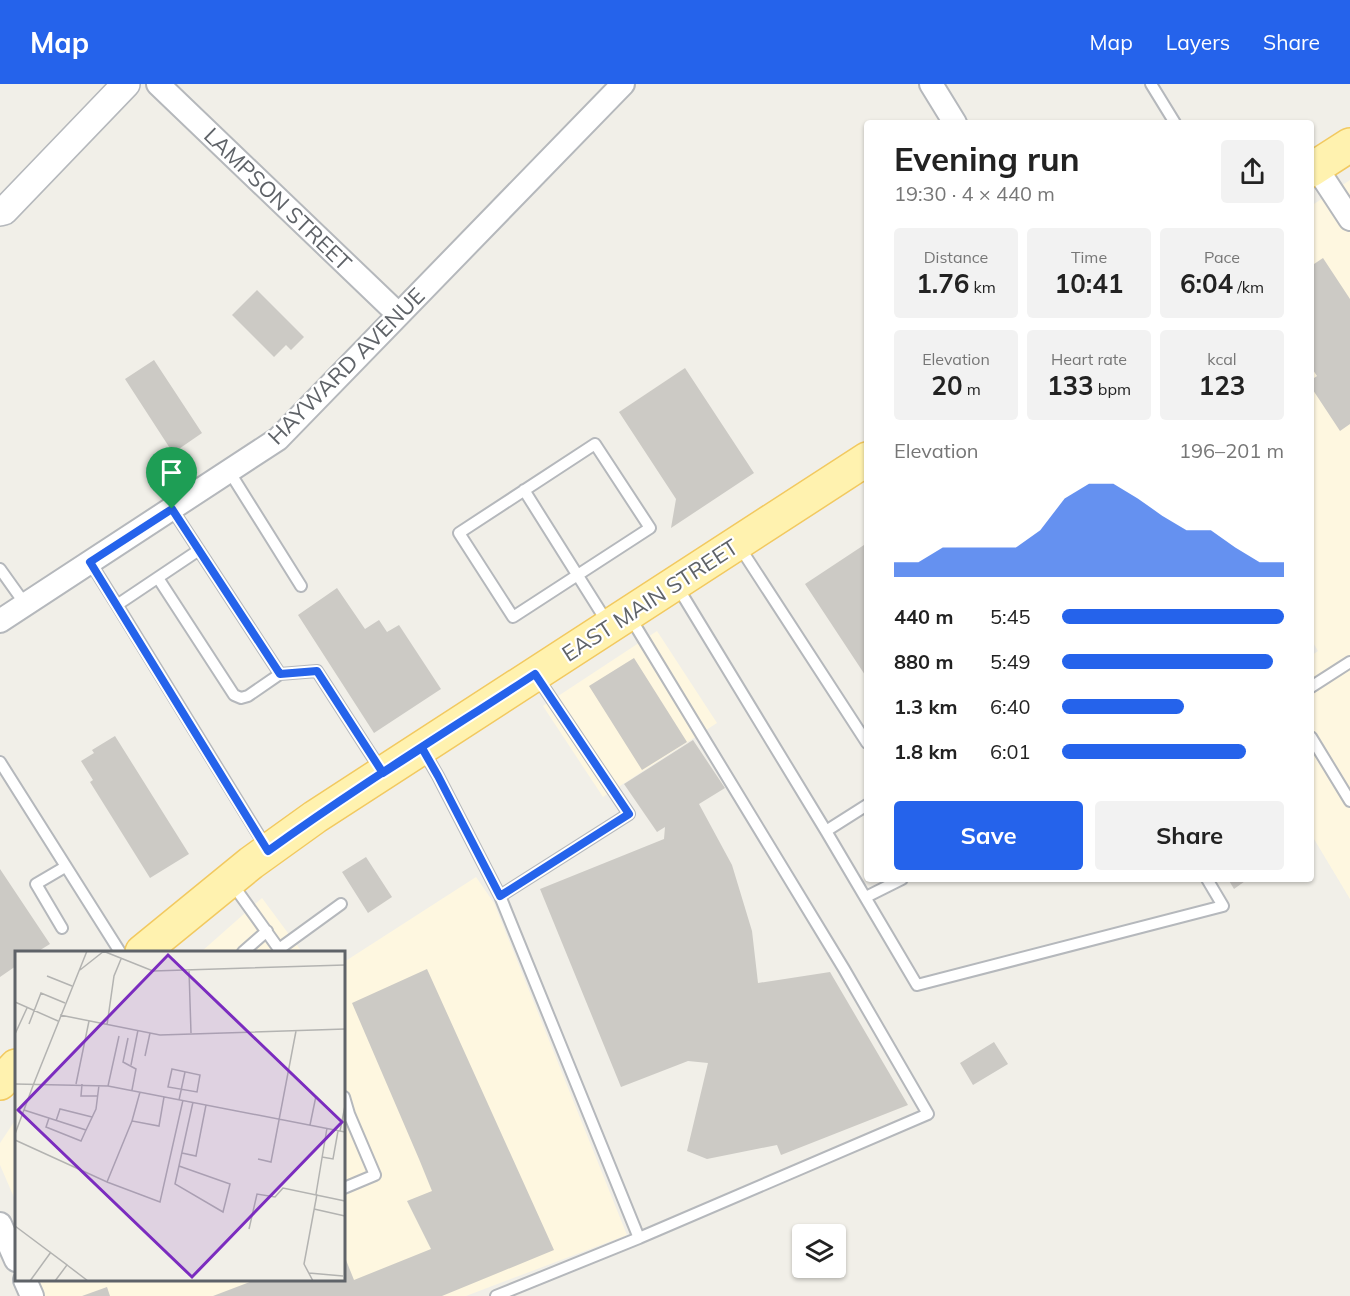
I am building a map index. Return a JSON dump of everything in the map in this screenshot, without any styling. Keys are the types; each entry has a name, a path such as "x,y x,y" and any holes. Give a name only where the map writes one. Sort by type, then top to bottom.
{"main road":[{"path":"1314,168 1350,145"},
{"name":"EAST MAIN STREET","path":"151,950 230,880 315,817 864,461"},
{"path":"0,1083 15,1067"}],"street":[{"path":"0,212 4,211 126,84"},
{"name":"LAMPSON STREET","path":"158,84 398,314"},
{"name":"HAYWARD AVENUE","path":"0,621 278,439 623,84"},
{"path":"930,84 953,120"},
{"path":"1314,170 1350,219"},
{"path":"0,1224 15,1258"},
{"path":"25,1281 32,1296"}],"lane":[{"path":"1151,84 1173,120"},
{"path":"595,444 650,528 577,576 513,617 459,533 595,444"},
{"path":"229,471 301,586"},
{"path":"496,1296 639,1238 928,1114 844,969 619,620 577,576 524,490"},
{"path":"172,509 280,674"},
{"path":"737,543 864,738"},
{"path":"117,605 199,550"},
{"path":"90,562 268,851"},
{"path":"0,569 26,604"},
{"path":"158,578 234,694 241,698 248,696 280,674 317,671 383,773"},
{"path":"675,583 917,985 1223,906 1209,882"},
{"path":"1314,685 1350,662"},
{"path":"500,896 629,814 535,674"},
{"path":"1314,742 1350,801"},
{"path":"422,748 500,896 639,1238"},
{"path":"0,762 119,951"},
{"path":"826,831 864,807"},
{"path":"63,928 36,884 65,867"},
{"path":"230,880 280,951 340,904"},
{"path":"866,897 896,882"},
{"path":"244,951 267,932"},
{"path":"345,1188 375,1175 346,1116"}],"shaded area":[{"path":"1350,180 1350,899 1314,839 1314,654 1318,651 1314,644 1314,204"},
{"path":"657,631 717,723 603,797 543,706"},
{"path":"476,877 494,903 627,1235 466,1296 43,1296 36,1281 345,1281 345,961"},
{"path":"262,898 301,951 202,951"},
{"path":"15,1120 15,1200 0,1165 0,1143"}],"building":[{"path":"1323,258 1350,299 1350,424 1340,431 1314,392 1314,378 1317,376 1314,372 1314,264"},
{"path":"257,290 304,337 291,350 286,345 274,357 232,315"},
{"path":"154,360 202,433 173,453 125,379"},
{"path":"685,368 754,473 671,528 676,499 619,412"},
{"path":"864,545 864,673 805,584"},
{"path":"337,588 365,629 379,620 387,632 399,625 441,689 374,733 298,615"},
{"path":"634,658 687,742 642,770 589,686"},
{"path":"115,736 189,854 150,878 90,782 93,780 81,761 94,753 92,750"},
{"path":"693,740 725,788 699,804 732,865 752,931 758,983 830,972 908,1105 781,1155 777,1145 707,1159 687,1151 708,1063 688,1061 621,1087 540,889 664,839 665,827 657,832 624,784"},
{"path":"366,857 392,897 368,913 342,872"},
{"path":"0,869 50,944 39,951 15,951 15,967 0,977"},
{"path":"1230,882 1244,882 1234,889"},
{"path":"427,969 554,1250 442,1296 213,1296 252,1281 345,1281 345,1258 354,1280 431,1249 407,1201 432,1191 352,1003"},
{"path":"994,1042 1008,1064 973,1085 960,1063"},
{"path":"107,1287 110,1296 82,1296"}],"route":[{"path":"172,509 90,562 268,851 315,817 422,748 535,674 629,814 500,896 422,748 383,773 317,671 280,674 172,509"}]}
